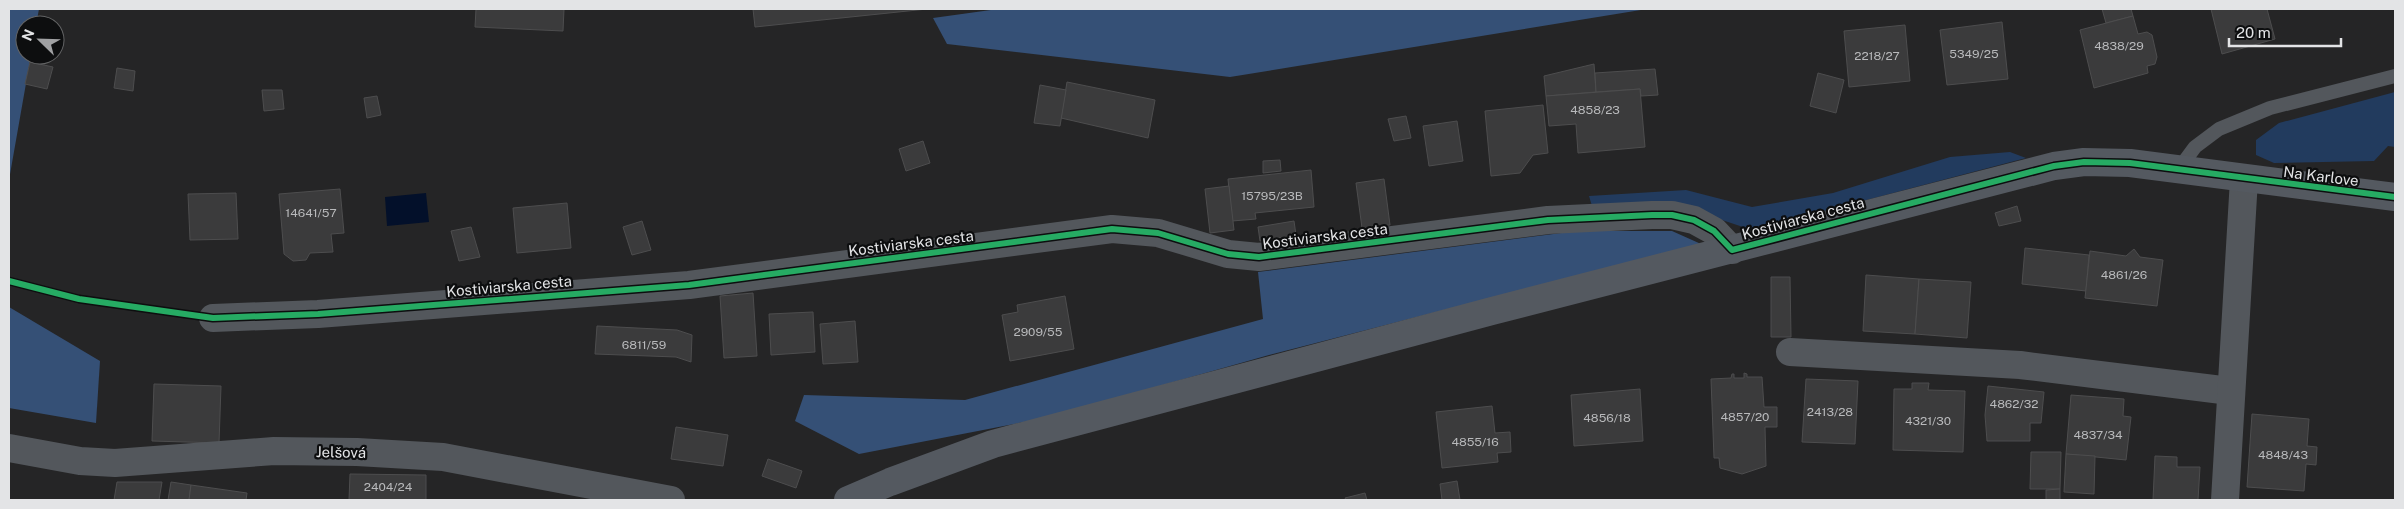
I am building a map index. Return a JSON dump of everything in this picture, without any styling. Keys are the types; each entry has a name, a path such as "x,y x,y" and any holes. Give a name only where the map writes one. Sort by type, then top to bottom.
{"street":[{"name":"Kostiviarska cesta","path":"848,500 890,482 992,444 2054,166 2084,162 2130,163 2244,179"},
{"name":"Na Karlove","path":"2244,179 2395,197"},
{"path":"2225,500 2244,179"},
{"name":"Kostiviarska cesta","path":"213,318 318,314 689,285 1112,230 1158,233 1228,254 1259,257 1548,220 1672,215 1694,220 1714,231 1732,250"},
{"path":"1790,352 2020,365 2230,392"},
{"name":"Jelšová","path":"9,448 80,460 115,463 274,451 357,452 443,457 672,500"}],"lane":[{"path":"2178,170 2196,147 2219,129 2270,108 2395,76"}],"shaded area":[{"path":"9,9 39,9 38,15 15,15 15,65 29,65 9,180"},
{"path":"998,9 1647,9 1230,77 947,44 933,18"},
{"path":"2395,92 2395,147 2388,146 2374,161 2274,163 2256,155 2256,140 2279,123"},
{"path":"2010,152 2026,158 1752,230 1683,207 1592,206 1589,196 1686,190 1752,207 1833,193 1950,157"},
{"path":"426,193 429,222 387,226 385,197"},
{"path":"1577,231 1672,231 1701,244 1269,355 1050,417 859,454 795,421 804,395 965,400 1263,319 1258,272"},
{"path":"9,307 100,361 96,423 9,408"}],"building":[{"path":"476,9 564,9 563,31 475,27"},
{"path":"753,9 927,9 755,27"},
{"path":"2102,9 2131,9 2133,16 2106,23"},
{"path":"2211,9 2267,9 2275,39 2222,54"},
{"path":"2133,16 2138,34 2147,32 2152,35 2157,57 2155,64 2147,66 2148,73 2094,88 2080,30"},
{"path":"2002,22 2008,79 1947,85 1940,30"},
{"path":"1905,25 1910,81 1849,87 1844,31"},
{"path":"1594,64 1596,92 1546,96 1544,76"},
{"path":"29,65 53,67 47,89 25,84"},
{"path":"117,68 135,71 133,91 114,88"},
{"path":"1655,69 1658,95 1641,96 1640,89 1596,92 1595,73"},
{"path":"1818,73 1844,80 1836,113 1810,106"},
{"path":"1067,82 1155,100 1148,138 1061,118"},
{"path":"1040,85 1066,90 1060,126 1034,123"},
{"path":"1640,89 1645,147 1578,153 1576,124 1549,126 1546,96"},
{"path":"262,90 282,90 284,109 264,111"},
{"path":"377,96 381,115 367,118 364,98"},
{"path":"1543,105 1548,153 1533,155 1520,173 1491,176 1485,111"},
{"path":"1406,116 1411,138 1394,141 1388,119"},
{"path":"1457,121 1463,161 1429,166 1423,126"},
{"path":"923,141 930,163 906,171 899,149"},
{"path":"1280,160 1281,171 1263,173 1263,161"},
{"path":"1311,170 1314,207 1255,213 1256,219 1232,221 1228,179"},
{"path":"1384,179 1390,225 1362,228 1356,183"},
{"path":"1229,186 1234,230 1210,233 1205,189"},
{"path":"340,189 344,233 331,234 333,252 310,253 306,260 293,261 284,254 279,194"},
{"path":"236,193 238,239 190,240 188,194"},
{"path":"567,203 571,248 517,253 513,208"},
{"path":"2017,206 2021,221 1999,226 1995,213"},
{"path":"642,221 651,250 632,255 623,227"},
{"path":"1294,221 1296,235 1260,241 1258,227"},
{"path":"471,227 480,257 459,261 451,231"},
{"path":"2025,248 2089,255 2086,291 2022,284"},
{"path":"2134,249 2140,257 2163,260 2157,306 2085,298 2090,251 2126,256"},
{"path":"1866,275 1919,279 1915,334 1863,331"},
{"path":"1771,277 1790,277 1791,337 1771,337"},
{"path":"1919,279 1971,282 1967,338 1915,334"},
{"path":"753,293 757,356 724,358 720,296"},
{"path":"1065,296 1074,349 1010,361 1002,315 1018,312 1017,305"},
{"path":"813,312 815,352 771,355 769,314"},
{"path":"855,321 858,362 823,364 820,324"},
{"path":"597,326 677,330 692,335 691,362 676,357 595,354"},
{"path":"1744,373 1747,374 1747,377 1762,377 1764,407 1777,407 1777,427 1765,427 1766,466 1742,474 1720,468 1719,458 1714,458 1711,379 1731,378 1732,374 1734,374 1734,378 1744,378"},
{"path":"1806,379 1858,381 1855,444 1802,442"},
{"path":"1912,383 1929,383 1928,390 1965,391 1963,452 1893,450 1894,389 1912,389"},
{"path":"154,384 221,386 219,443 152,441"},
{"path":"1988,386 2044,392 2041,423 2030,423 2030,441 1987,441 1985,415"},
{"path":"1640,389 1643,441 1574,446 1571,395"},
{"path":"2071,395 2124,399 2123,416 2131,417 2126,460 2066,454"},
{"path":"1492,406 1495,433 1510,432 1511,452 1497,453 1498,462 1442,468 1436,412"},
{"path":"2252,414 2309,419 2307,446 2317,447 2316,465 2306,464 2304,491 2247,487"},
{"path":"676,427 728,435 723,466 671,459"},
{"path":"2031,452 2061,452 2060,489 2030,489"},
{"path":"2066,454 2095,456 2094,494 2064,492"},
{"path":"2155,456 2177,457 2177,467 2200,467 2198,500 2153,500"},
{"path":"768,459 802,471 796,488 762,476"},
{"path":"350,474 426,475 426,500 349,500"},
{"path":"1457,481 1460,500 1442,500 1440,484"},
{"path":"117,482 162,482 159,500 114,500"},
{"path":"171,482 191,485 189,500 168,500"},
{"path":"191,485 247,493 246,500 189,500"},
{"path":"2060,489 2060,500 2046,500 2046,490"},
{"path":"1365,493 1367,500 1346,500 1345,498"}],"cycle path":[{"path":"9,281 79,299 213,318 318,314 689,285 1112,229 1158,233 1228,254 1259,257 1548,220 1672,215 1694,220 1714,231 1732,250 2054,166 2084,162 2130,163 2395,197"}]}
